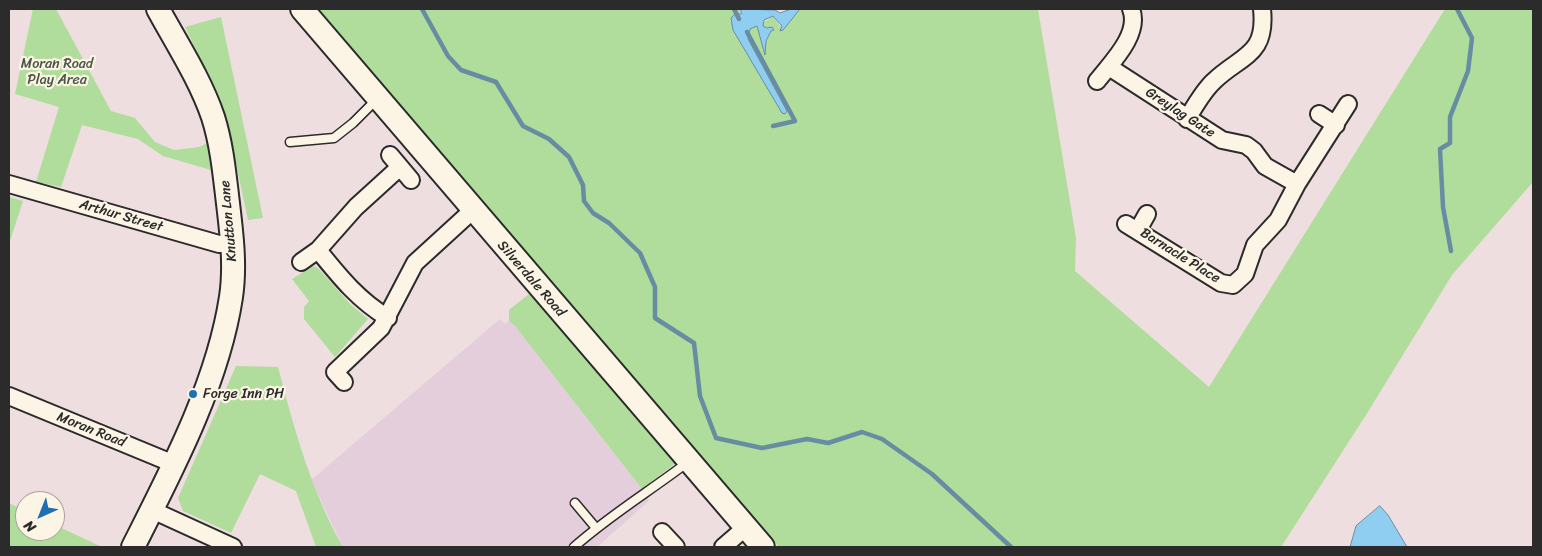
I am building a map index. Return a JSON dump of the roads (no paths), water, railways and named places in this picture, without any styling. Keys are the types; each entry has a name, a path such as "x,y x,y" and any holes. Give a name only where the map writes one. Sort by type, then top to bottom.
{"main road":[{"name":"Knutton Lane","path":"133,547 174,464 220,347 232,296 233,244 223,158 213,117 192,72 158,9"},
{"name":"Silverdale Road","path":"302,9 688,462 763,547"}],"street":[{"path":"1097,81 1128,38 1133,23 1131,9"},
{"path":"1187,119 1213,82 1249,56 1258,41 1262,26 1262,9"},
{"name":"Greylag Gate","path":"1109,66 1187,119 1222,140 1246,145 1254,151 1266,166 1297,184"},
{"path":"1297,184 1348,104"},
{"path":"1319,114 1336,125"},
{"path":"301,262 318,250 356,207 400,167"},
{"name":"Arthur Street","path":"9,184 219,244 233,244"},
{"name":"Barnacle Place","path":"1147,214 1132,227 1221,283 1233,285 1245,274 1255,245 1278,220 1297,184"},
{"path":"344,382 334,372 372,338 388,318 415,263 473,210"},
{"path":"318,250 354,293 368,306 388,318"},
{"name":"Moran Road","path":"9,396 174,464"},
{"path":"152,510 233,547"},
{"path":"723,547 745,528"},
{"path":"662,532 674,546"}],"lane":[{"path":"290,142 334,138 353,123 377,99"},
{"path":"574,547 628,503 645,495 688,462"},
{"path":"575,503 596,528"}],"water":[{"path":"741,9 775,10 780,13 791,9 800,9 783,30 780,31 782,26 773,16 764,20 763,26 767,28 772,27 774,30 771,31 766,41 765,55 757,26 750,29 748,39 787,111 785,114 782,113 733,30 731,18 735,14 741,14"},
{"path":"1380,506 1388,515 1407,547 1350,547 1356,526"}],"waterway":[{"path":"422,9 448,56 461,70 496,82 523,126 549,139 569,157 583,185 584,201 593,213 609,223 640,253 655,287 655,318 694,343 700,396 716,438 762,448 807,439 828,443 862,432 882,439 932,474 1011,547"},
{"path":"734,9 739,19"},
{"path":"1451,251 1443,207 1440,149 1450,143 1450,117 1468,71 1472,38 1457,9"},
{"path":"747,32 795,121 773,126"}],"place":[{"name":"Forge Inn PH","path":"193,394"}],"park label":[{"name":"Moran Road Play Area","path":"57,72"}]}
